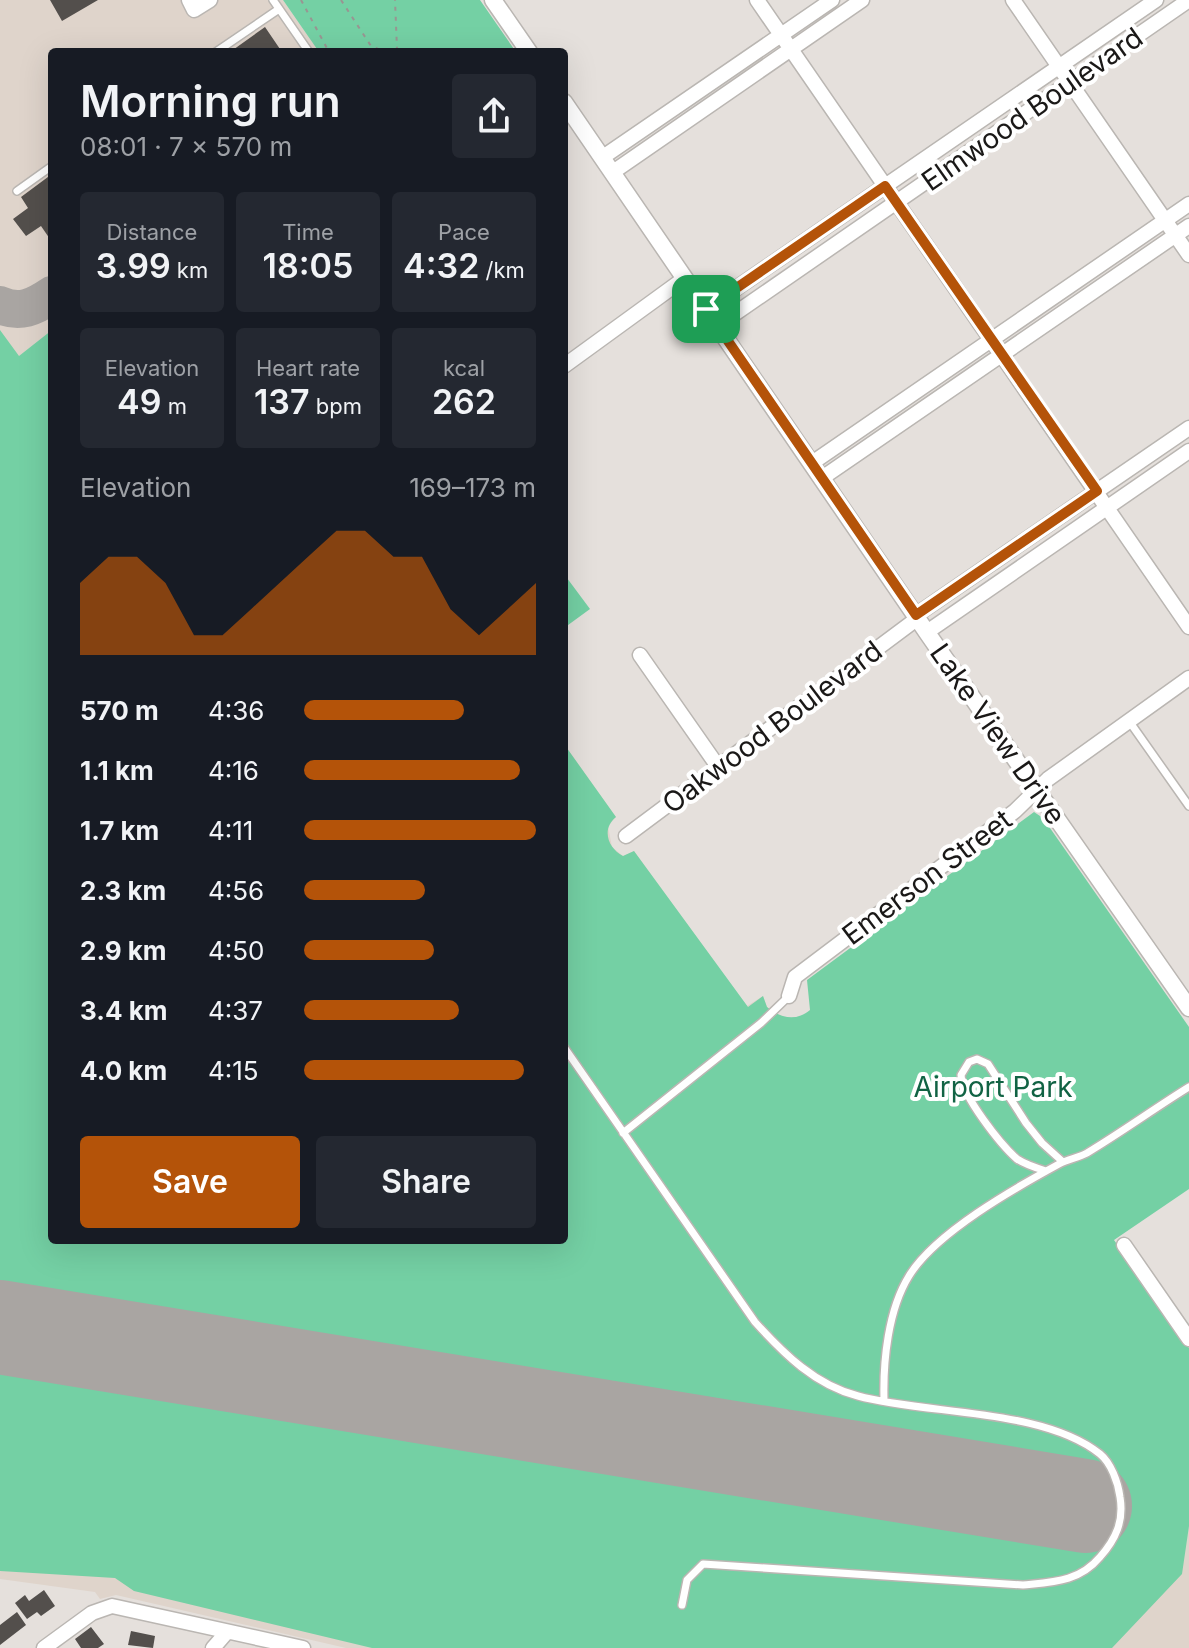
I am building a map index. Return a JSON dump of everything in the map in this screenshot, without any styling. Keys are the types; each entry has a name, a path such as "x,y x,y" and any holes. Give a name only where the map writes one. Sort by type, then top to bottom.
{"street":[{"path":"192,5 210,0"},
{"path":"493,0 526,48"},
{"path":"757,0 1189,627"},
{"path":"603,157 832,0"},
{"path":"613,172 862,0"},
{"path":"1013,0 1189,255"},
{"name":"Elmwood Boulevard","path":"706,309 1156,0"},
{"name":"Elmwood Boulevard","path":"717,326 1189,0"},
{"name":"Lake View Drive","path":"568,108 1189,1008"},
{"path":"812,463 1189,204"},
{"path":"822,478 1189,226"},
{"path":"568,363 685,278"},
{"name":"Oakwood Boulevard","path":"626,836 1097,491 1189,428"},
{"name":"Oakwood Boulevard","path":"920,622 1108,507 1189,451"},
{"path":"640,655 719,768"},
{"name":"Emerson Street","path":"789,996 795,977 1037,791 1048,779 1189,678"},
{"path":"1124,1245 1189,1339"},
{"path":"44,1648 92,1613 108,1606 303,1648"},
{"path":"213,1648 227,1632"}],"lane":[{"path":"273,0 306,48"},
{"path":"222,48 279,9"},
{"path":"17,191 48,169"},
{"path":"1129,721 1189,806"},
{"path":"623,1133 761,1023 789,996"},
{"path":"568,1053 755,1322 785,1355 819,1380 857,1396 989,1416 1069,1434 1102,1455 1118,1483 1123,1514 1112,1543 1088,1571 1064,1581 1023,1585 703,1564 687,1580 682,1605"},
{"path":"1046,1171 1015,1157 971,1099 963,1087 961,1075 969,1062 977,1059 988,1064 1034,1133 1063,1162"},
{"path":"884,1400 885,1368 895,1313 911,1272 941,1241 997,1201 1046,1171 1089,1152 1189,1087"}],"path":[{"path":"301,0 327,48"},
{"path":"341,0 371,46 376,48"},
{"path":"395,0 397,48"}],"shaded area":[{"path":"0,0 283,0 316,48 48,48 48,1244 568,1244 568,750 616,817 608,826 612,847 623,856 634,851 747,1006 763,996 767,1007 773,1012 787,1018 801,1017 1189,1404 1189,1648 346,1648 116,1595 100,1599 95,1592 0,1579"}],"green space":[{"path":"283,0 480,0 513,48 316,48"},
{"name":"Airport Park","path":"0,330 19,356 48,333 48,1244 568,1244 568,750 616,817 608,833 613,848 623,856 634,851 748,1007 763,996 767,1007 777,1014 788,1017 805,1014 810,1010 807,980 1034,812 1043,818 1189,1027 1189,1189 1114,1240 1189,1348 1189,1526 1182,1574 1112,1648 372,1648 134,1591 115,1578 0,1571 0,1361 1078,1538 1086,1482 0,1298"},
{"path":"568,579 590,609 568,625"}],"building":[{"path":"50,0 98,0 62,21"},
{"path":"265,27 279,48 236,48"},
{"path":"48,177 48,236 41,226 26,236 13,219 28,208 21,197"},
{"path":"44,1590 55,1606 41,1616 37,1612 27,1619 15,1603 25,1595 29,1601"},
{"path":"17,1612 26,1625 0,1645 0,1625"},
{"path":"91,1627 104,1644 98,1648 81,1648 75,1639"},
{"path":"131,1631 155,1636 153,1648 128,1645"}],"taxiway":[{"path":"0,305 14,309 27,308 48,297"}],"runway":[{"path":"0,1327 1085,1506"}],"route":[{"path":"885,186 1097,491 916,615 706,309 885,186"}]}
